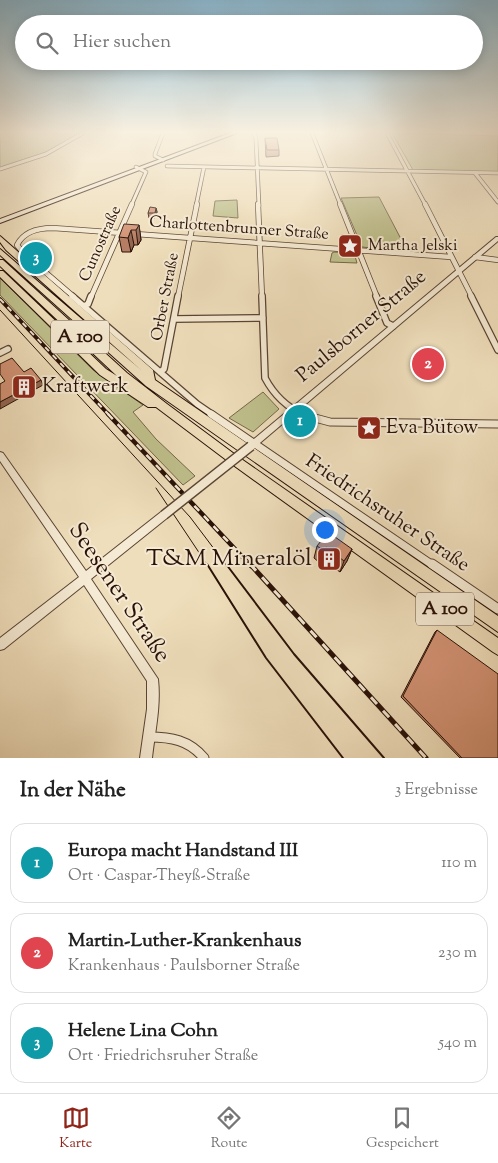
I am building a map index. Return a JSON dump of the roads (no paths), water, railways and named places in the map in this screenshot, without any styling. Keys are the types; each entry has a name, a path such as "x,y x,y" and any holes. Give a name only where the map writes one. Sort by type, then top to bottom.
{"highway":[{"path":"0,238 150,374 150,383"},
{"name":"A 100","path":"0,251 150,383 498,625"},
{"name":"A 100","path":"0,262 123,376 163,407 233,459 498,647"},
{"path":"0,273 103,372 149,404 163,407"}],"main road":[{"path":"0,216 137,168"},
{"path":"0,221 137,168"}],"street":[{"name":"Cunostraße","path":"84,306 88,304 146,172 139,168"},
{"name":"Orber Straße","path":"160,372 164,369 204,168"},
{"path":"257,168 265,378 274,394 293,410 313,420 330,422 498,424"},
{"path":"270,168 498,173"},
{"path":"406,168 498,350"},
{"path":"326,170 387,323 393,326"},
{"path":"475,173 498,202"},
{"name":"Charlottenbrunner Straße","path":"26,234 40,229 53,228 451,257"},
{"name":"Friedrichsruher Straße","path":"26,234 19,240 18,249 197,404 253,445 498,609"},
{"name":"Paulsborner Straße","path":"85,578 253,445 498,238"},
{"path":"475,257 498,260"},
{"path":"174,319 263,318"},
{"path":"0,353 8,349"},
{"name":"Seesener Straße","path":"0,455 152,679 154,690 146,758"},
{"path":"0,645 85,578"},
{"path":"149,738 172,737 181,739 200,752 204,758"}],"tram line":[{"path":"0,310 190,517 227,566"},
{"path":"156,488 208,566"},
{"path":"207,564 266,658 343,758"},
{"path":"226,564 294,654 384,758"}],"railway":[{"path":"0,299 109,415"},
{"path":"108,414 251,566"},
{"path":"250,564 426,758"}],"place":[{"name":"Martha Jelski","path":"350,246"},
{"name":"Helene Lina Cohn","path":"36,258"},
{"name":"Martin-Luther-Krankenhaus","path":"428,364"},
{"name":"Kraftwerk","path":"24,387"},
{"name":"Europa macht Handstand III","path":"300,421"},
{"name":"Eva Bütow","path":"369,428"},
{"name":"T&M Mineralöl","path":"329,559"}]}
